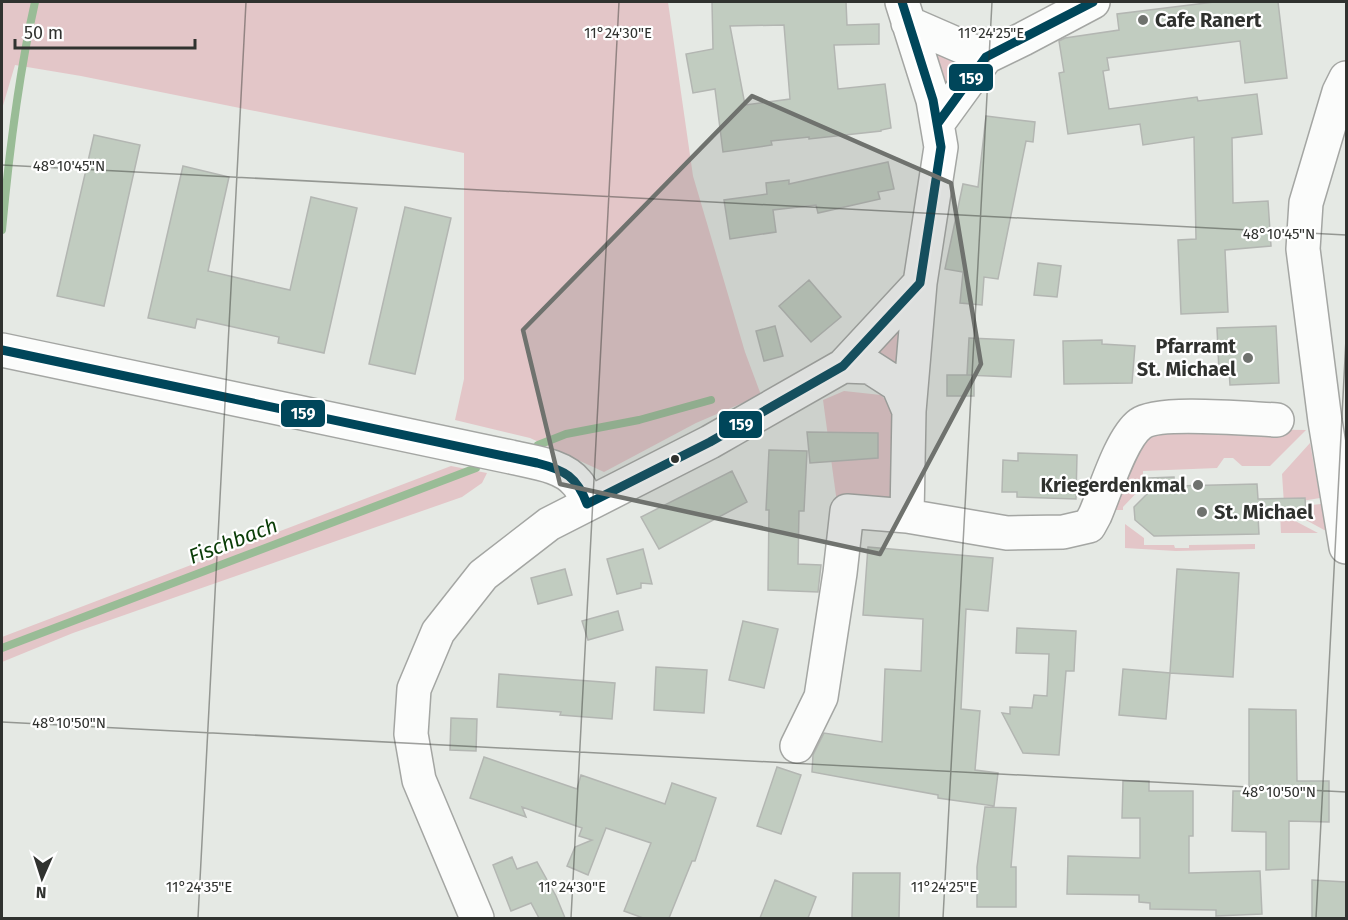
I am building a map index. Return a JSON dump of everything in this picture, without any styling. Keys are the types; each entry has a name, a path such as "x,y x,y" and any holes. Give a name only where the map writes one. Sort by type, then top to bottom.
{"street":[{"path":"938,123 986,57 1093,2"},
{"path":"905,12 986,57"},
{"path":"905,12 928,82 941,147 920,283 909,411 907,516"},
{"path":"1347,78 1339,92 1306,203 1303,249 1325,421 1347,547"},
{"path":"477,918 419,780 411,734 414,689 438,632 483,575 549,524 710,442 843,366 920,283"},
{"path":"2,350 546,466 567,473 578,484 587,504"},
{"path":"843,366 870,368 898,385 909,411"},
{"path":"797,746 821,697 847,512 907,516 1007,533 1063,532 1089,526 1126,441 1140,423 1164,416 1277,420"}],"highlighted area":[{"path":"752,96 951,183 981,364 880,554 560,484 523,330"}],"shaded area":[{"path":"2,2 668,2 693,176 745,352 761,395 696,423 604,472 530,438 455,420 464,379 464,153 81,76 15,65 2,109"},
{"path":"940,49 961,56 952,79 945,82 936,56"},
{"path":"902,320 900,370 875,351"},
{"path":"844,391 881,395 897,412 898,506 837,503 823,400"},
{"path":"1161,428 1306,430 1270,466 1242,466 1233,458 1224,458 1217,468 1143,471 1143,486 1123,507 1123,510 1102,510 1142,435"},
{"path":"1310,443 1320,498 1284,504 1282,474"},
{"path":"451,466 487,473 482,483 462,497 73,633 2,662 2,637"},
{"path":"1321,504 1326,531 1284,508"},
{"path":"1280,513 1318,533 1281,533"},
{"path":"1125,524 1144,538 1144,545 1174,545 1175,548 1189,548 1189,545 1255,544 1255,549 1176,551 1125,548"}],"building":[{"path":"712,2 846,2 847,25 879,24 879,44 834,45 838,89 885,84 891,128 809,139 809,137 771,141 772,145 723,152 715,89 693,93 686,54 713,49","holes":["784,25 790,99 745,105 730,26"]},
{"path":"1214,2 1278,2 1287,78 1245,83 1240,41 1107,58 1109,70 1103,71 1109,109 1197,97 1198,101 1257,94 1262,134 1232,138 1233,203 1268,201 1271,246 1225,250 1228,312 1181,314 1178,240 1196,239 1194,137 1143,145 1140,124 1068,134 1059,73 1064,72 1059,41 1065,38 1119,30 1117,14"},
{"path":"986,116 1035,122 1033,142 1026,141 998,279 984,277 982,305 960,303 963,272 945,269 963,184 978,187"},
{"path":"94,135 140,145 104,306 57,296"},
{"path":"888,162 894,189 878,192 880,199 818,213 816,205 773,210 776,232 730,239 724,200 767,194 766,183 789,180 789,184"},
{"path":"183,166 229,177 208,271 290,290 311,197 357,208 324,353 278,343 279,337 197,319 195,328 148,318"},
{"path":"405,207 451,218 415,374 369,364"},
{"path":"1038,263 1061,266 1057,297 1034,295"},
{"path":"809,280 841,317 811,342 779,306"},
{"path":"775,326 783,356 764,361 756,331"},
{"name":"Pfarramt St. Michael","path":"1276,326 1279,383 1230,385 1229,371 1219,372 1217,328"},
{"path":"969,338 1014,340 1011,377 967,375"},
{"path":"1102,340 1102,344 1135,346 1132,383 1064,384 1063,341"},
{"path":"947,375 974,375 974,396 947,396"},
{"path":"807,432 878,433 878,458 810,463"},
{"path":"769,450 807,451 804,511 799,511 798,564 821,565 818,592 768,590 769,510 766,510"},
{"path":"1018,453 1077,455 1076,499 1017,497 1017,492 1002,492 1003,460 1018,461"},
{"path":"732,471 747,502 659,549 641,517"},
{"name":"St. Michael","path":"1174,477 1175,486 1257,484 1258,499 1305,498 1306,514 1258,517 1259,534 1154,536 1135,520 1134,507 1149,492 1149,478"},
{"path":"868,547 993,558 988,611 966,609 961,709 980,711 975,770 998,773 994,806 938,798 938,795 812,772 813,755 824,733 882,742 885,669 921,671 923,619 863,615"},
{"path":"643,549 652,584 641,583 641,588 617,594 607,559"},
{"path":"565,569 572,595 538,604 531,578"},
{"path":"1177,569 1239,573 1233,677 1170,673"},
{"path":"618,611 623,630 588,640 582,621"},
{"path":"743,621 778,629 764,688 729,680"},
{"path":"1017,628 1076,631 1074,671 1066,671 1059,755 1023,753 1002,713 1010,714 1010,707 1032,708 1034,695 1047,696 1049,654 1016,653"},
{"path":"656,667 707,670 704,713 654,710"},
{"path":"1123,669 1170,673 1166,719 1119,715"},
{"path":"499,674 615,683 612,719 497,707"},
{"path":"1249,709 1296,710 1297,781 1329,781 1329,822 1289,821 1289,869 1266,870 1266,832 1232,831 1233,791 1249,791"},
{"path":"451,718 477,719 476,751 450,750"},
{"path":"484,757 577,789 581,775 665,804 672,783 716,798 695,861 692,861 669,918 643,918 624,911 651,843 606,828 588,875 567,866 575,847 592,840 579,836 582,828 522,807 526,817 470,798"},
{"path":"777,767 801,775 781,834 757,826"},
{"path":"1123,781 1149,781 1149,791 1193,791 1193,836 1189,836 1189,873 1260,871 1262,914 1216,916 1216,910 1150,909 1150,903 1139,902 1139,895 1067,894 1068,856 1140,858 1140,818 1122,818"},
{"path":"985,807 1016,808 1011,867 1016,867 1016,907 977,907 977,867"},
{"path":"512,857 517,869 537,862 565,918 539,918 531,903 511,911 493,865"},
{"path":"853,873 900,873 899,918 852,918"},
{"path":"775,880 816,897 808,918 760,918"},
{"path":"1312,880 1346,882 1347,918 1312,918"}],"waterway":[{"name":"Fischbach","path":"2,230 15,115 35,2"},
{"name":"Fischbach","path":"538,445 566,434 639,420 711,400"},
{"name":"Fischbach","path":"2,648 476,468"}],"transit line":[{"name":"159","path":"587,504 710,442 843,366 920,283 941,147 933,100 902,2"},
{"name":"159","path":"938,123 986,57 1093,2"},
{"name":"159","path":"2,350 537,463 569,476 579,487 587,504"}],"place":[{"name":"Cafe Ranert","path":"1143,20"},
{"name":"Pfarramt St. Michael","path":"1248,358"},
{"name":"Kriegerdenkmal","path":"1198,485"},
{"name":"St. Michael","path":"1202,512"}]}
